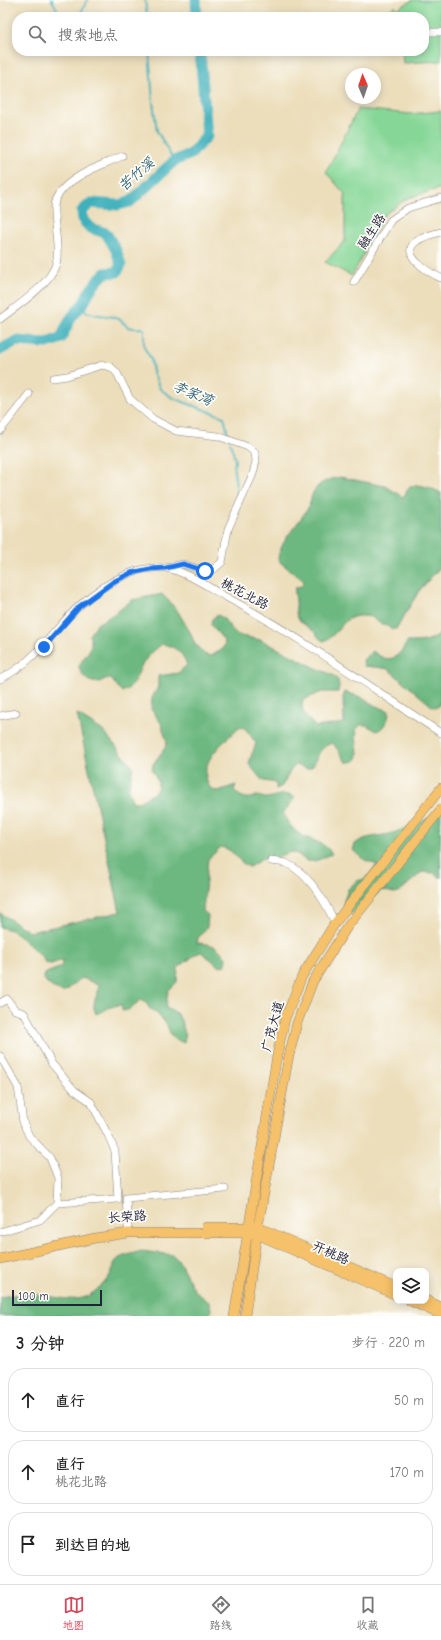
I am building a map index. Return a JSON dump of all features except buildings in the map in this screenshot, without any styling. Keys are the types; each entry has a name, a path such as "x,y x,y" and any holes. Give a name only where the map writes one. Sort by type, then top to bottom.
{"main road":[{"name":"广茂大道","path":"245,1316 253,1230 277,1055 285,1019 302,976 335,923 441,788"},
{"name":"广茂大道","path":"234,1316 288,1060 297,1023 313,981 347,926 441,809"},
{"name":"长荣路","path":"0,1253 93,1232 128,1227 253,1230"},
{"name":"长荣路","path":"0,1259 95,1238 128,1233 253,1230"},
{"name":"开桃路","path":"253,1230 393,1286"},
{"name":"开桃路","path":"253,1230 393,1294"},
{"path":"429,1301 441,1307"},
{"path":"417,1304 441,1315"}],"street":[{"path":"429,32 441,32"},
{"path":"0,319 25,301 42,285 53,271 57,259 54,209 57,196 66,184 122,156"},
{"name":"融生路","path":"354,282 391,220 408,208 441,198"},
{"path":"441,232 415,242 411,248 411,253 418,264 441,278"},
{"path":"53,378 67,376 102,365 111,367 117,373 130,399 153,419 176,431 218,436 248,446 255,453 256,461 253,474 228,529 222,562 214,569 205,571 183,564 166,568"},
{"path":"0,431 29,394"},
{"name":"桃花北路","path":"0,679 25,664 44,647 80,606 113,582 131,573 150,569 166,568 188,576 268,619 441,733"},
{"path":"0,716 16,713"},
{"path":"271,861 285,863 300,872 324,900 335,923"},
{"path":"0,1003 7,999 15,1010 24,1013 52,1064 65,1077 74,1090 91,1102 115,1151 118,1199 57,1203 40,1220 0,1232"},
{"path":"0,1056 18,1087 23,1122 29,1136 50,1158 58,1178 57,1203"},
{"path":"128,1227 126,1198 225,1189"}],"green space":[{"path":"413,0 441,0 441,61 403,63 402,56 429,56 429,12 387,12 395,6 397,9"},
{"path":"358,109 411,114 441,111 441,188 408,198 385,214 352,276 325,262 345,241 345,194 326,172"},
{"path":"340,477 385,486 403,497 410,487 417,485 441,493 441,566 419,591 396,629 391,629 376,621 372,617 354,617 348,619 331,637 324,641 301,622 297,616 295,588 301,586 304,581 281,563 278,558 283,544 308,508 315,489 323,482"},
{"path":"162,594 177,610 195,644 204,654 210,656 222,650 225,644 223,639 211,625 212,619 218,615 223,618 235,633 241,636 261,640 333,675 338,680 338,692 322,692 303,700 303,712 316,727 344,723 343,697 345,692 361,697 371,704 389,711 386,723 377,731 366,725 360,725 356,730 358,757 354,761 346,762 333,743 329,744 322,749 313,766 307,769 296,765 291,770 282,786 276,789 276,783 264,781 249,764 256,743 245,728 239,727 225,740 212,756 206,772 207,781 212,790 218,791 236,785 234,790 239,795 246,798 257,796 266,798 283,794 295,797 283,813 287,821 298,833 325,846 332,854 311,861 291,852 274,860 263,859 249,867 241,862 226,848 221,847 208,859 203,911 208,915 207,927 198,938 197,943 214,946 220,950 226,958 225,965 219,966 201,952 196,954 178,968 177,982 168,991 166,1008 175,1012 181,1020 184,1032 184,1043 175,1039 171,1035 166,1023 149,1008 146,1002 142,999 128,1010 122,1011 122,1005 118,1005 96,1014 94,1010 94,1002 99,985 82,978 63,992 52,987 44,980 44,974 61,967 63,960 51,964 45,963 43,958 14,931 0,927 0,913 30,932 120,912 77,714 103,731 133,767 128,791 133,802 139,802 154,793 158,787 158,781 152,770 153,764 165,748 167,742 161,723 151,709 152,698 158,687 158,676 178,673 187,665 181,654 175,648 162,644 146,659 131,686 122,692 111,679 105,679 97,682 89,680 83,675 79,667 91,645 89,635 97,624 114,614 132,600"},
{"path":"441,633 441,702 439,706 433,707 388,669 364,666 363,660 372,651 382,657 388,659 392,658 401,652 407,642 421,642 429,640"},
{"path":"441,811 441,878 434,873 422,872 399,892 394,893 382,890 352,914 346,913 344,901 348,889 357,881 364,879 369,875 377,865 364,859 356,853 353,850 355,844 364,839 399,831"},
{"path":"141,1251 173,1255 179,1261 195,1291 210,1303 210,1316 0,1316 0,1297 34,1294 67,1299 80,1299 86,1297 105,1282 117,1260 123,1256"}],"waterway":[{"path":"52,0 58,12"},
{"path":"81,12 87,0"},
{"path":"145,0 146,12"},
{"name":"苦竹溪","path":"196,0 197,12"},
{"path":"149,56 157,131 174,161"},
{"name":"苦竹溪","path":"0,350 16,341 47,343 61,338 71,318 85,301 89,292 99,279 105,273 117,272 121,265 116,250 106,233 90,228 83,220 82,211 91,203 118,205 130,202 174,161 191,154 207,136 200,56"},
{"name":"李家湾","path":"80,306 91,314 114,317 131,328 142,328 144,330 144,347 151,359 153,372 160,389 173,398 224,417 229,438"},
{"name":"李家湾","path":"230,442 235,459 234,471 237,494"}],"route":[{"path":"44,647 80,606 113,582 131,573 183,564 205,571"}]}
